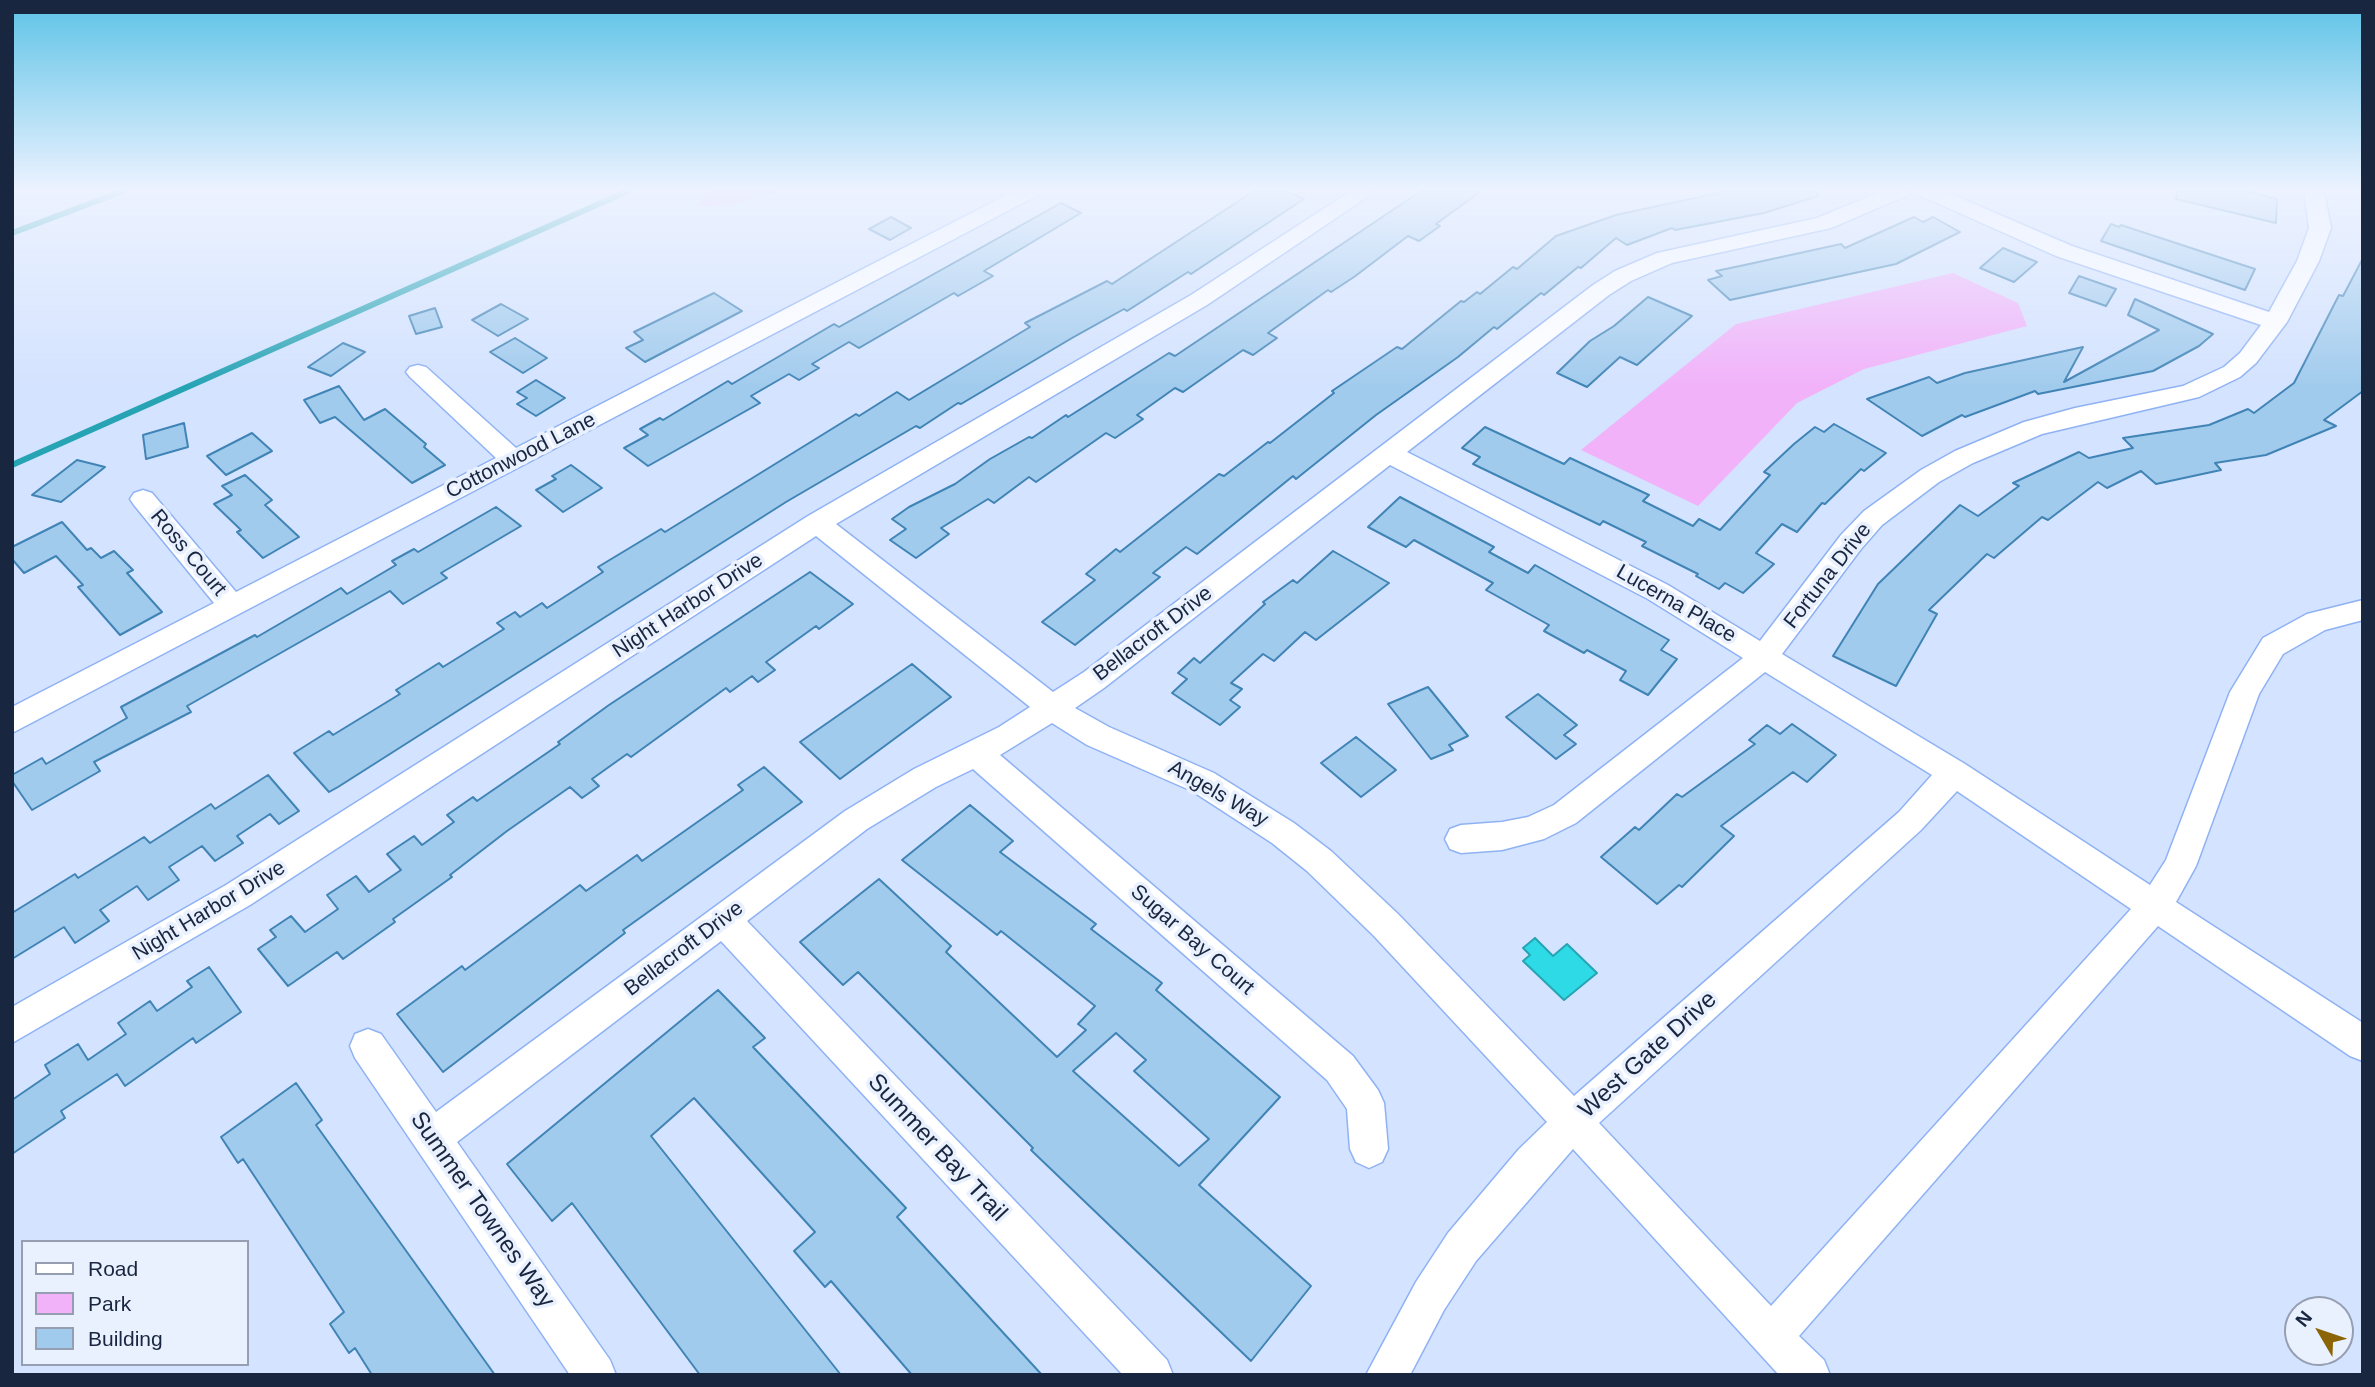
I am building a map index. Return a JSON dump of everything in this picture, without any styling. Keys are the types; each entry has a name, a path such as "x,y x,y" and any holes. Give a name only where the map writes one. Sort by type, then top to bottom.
{"street":[{"name":"Cottonwood Lane","path":"12,721 906,256"},
{"name":"Night Harbor Drive","path":"12,1026 262,880 817,523 1199,300 1267,256"},
{"name":"Bellacroft Drive","path":"432,1138 856,820 891,797 976,753 1052,709 1601,290 1623,276 1676,256"},
{"path":"2078,256 2274,322"},
{"name":"Fortuna Drive","path":"1461,839 1502,836 1533,829 1564,814 1764,657 1858,534 1873,519 1930,476 1964,457 2033,428 2087,413 2166,398 2213,383 2232,372 2248,358 2274,322 2309,256"},
{"path":"418,372 513,460"},
{"name":"Lucerna Place","path":"1388,454 1618,570 1764,657 1954,773 2363,1044"},
{"name":"Ross Court","path":"144,499 232,606"},
{"name":"Angels Way","path":"817,523 1052,709 1098,736 1203,782 1283,833 1319,861 1387,925 1809,1375"},
{"path":"1770,1336 2155,906 2180,866 2245,692 2273,646 2317,621 2363,610"},
{"name":"Sugar Bay Court","path":"976,753 1340,1069 1365,1103 1369,1149"},
{"name":"West Gate Drive","path":"1387,1375 1430,1296 1462,1247 1497,1203 1573,1122 1910,821 1954,773"},
{"name":"Summer Bay Trail","path":"724,920 1152,1375"},
{"name":"Summer Townes Way","path":"368,1046 595,1375"}],"green space":[{"path":"1953,273 2018,303 2027,326 1864,369 1797,403 1698,506 1581,450 1736,324"}],"shaded area":[{"path":"1535,938 1553,956 1567,944 1597,973 1564,1000 1523,961 1530,955 1523,948"}],"building":[{"path":"967,256 1010,256 984,271 993,276 958,296 954,293 859,348 849,342 812,364 819,368 799,380 789,374 751,396 760,403 648,466 624,448 648,435 640,429 660,418 663,420 728,381 732,384 834,324 839,327"},
{"path":"1155,256 1219,256 1127,311 1124,309 1072,338 961,404 958,403 920,428 916,426 786,502 329,792 294,753 329,731 333,735 400,694 396,690 439,663 443,667 504,629 497,623 515,612 520,617 542,603 547,608 603,572 598,567 661,529 665,532 856,414 859,416 897,392 909,400 1030,327 1025,323 1107,281 1112,284"},
{"path":"1324,256 1382,256 1268,333 1277,338 1253,355 1243,350 1183,392 1175,388 1137,415 1143,419 1115,438 1106,433 1036,482 1029,477 994,503 988,499 941,528 949,534 916,558 890,540 906,529 892,519 909,507 955,484 990,459 1029,437 1032,438 1066,415 1068,417 1169,353 1175,356"},
{"path":"1533,256 1595,256 1376,415 1296,479 1293,476 1197,554 1186,547 1153,573 1160,577 1075,645 1042,622 1095,580 1086,574 1116,549 1120,552 1219,474 1224,476 1270,443 1334,393 1332,391 1397,347 1402,349 1461,301 1464,302 1477,292 1480,294 1513,267 1517,269"},
{"path":"1787,256 1913,256 1896,264 1730,300 1708,280 1722,276 1716,271"},
{"path":"1994,256 2022,256 2037,262 2014,282 1980,268"},
{"path":"2144,256 2215,256 2255,269 2245,290"},
{"path":"2363,258 2363,391 2324,420 2336,426 2266,455 2215,463 2221,470 2156,484 2141,471 2107,488 2098,482 2048,520 2042,517 1994,558 1987,554 1929,610 1937,614 1896,686 1833,656 1878,584 1960,505 1978,516 2019,486 2013,483 2079,452 2089,458 2133,448 2123,438 2209,425 2248,409 2254,413 2294,383 2339,295 2343,296"},
{"path":"2079,276 2116,289 2106,306 2069,293"},
{"path":"714,293 742,311 645,362 626,348 643,340 634,332"},
{"path":"1648,297 1692,316 1637,365 1620,357 1587,387 1557,373 1590,341 1614,326"},
{"path":"2135,299 2213,334 2199,346 2153,371 2038,394 2035,391 1965,417 1962,415 1922,436 1867,399 1929,377 1937,383 1965,373 2083,347 2064,382 2159,330 2128,315"},
{"path":"501,304 528,319 498,336 472,320"},
{"path":"435,308 442,327 416,334 409,316"},
{"path":"515,338 547,358 523,373 490,352"},
{"path":"343,343 365,352 331,376 308,367"},
{"path":"536,380 565,398 536,416 517,404 527,398 517,392"},
{"path":"339,386 364,420 385,409 426,444 424,447 445,465 412,483 335,417 320,423 304,400"},
{"path":"184,423 188,447 146,459 143,435"},
{"path":"1834,424 1886,453 1864,471 1861,469 1825,504 1822,503 1797,532 1782,524 1756,553 1774,564 1743,593 1725,583 1719,589 1696,576 1698,574 1642,546 1646,542 1603,521 1600,525 1473,464 1480,457 1462,448 1485,427 1564,464 1570,458 1649,495 1643,501 1693,526 1699,519 1720,530 1770,475 1764,472 1794,444 1815,427 1824,432"},
{"path":"252,433 272,451 226,475 207,456"},
{"path":"77,460 105,467 61,502 32,495"},
{"path":"571,465 602,488 563,512 536,490 556,479 552,476"},
{"path":"245,475 272,500 265,505 299,537 263,558 237,532 241,530 214,504 232,495 222,486"},
{"path":"1400,497 1494,547 1489,552 1528,573 1535,565 1669,640 1661,650 1677,659 1648,695 1620,680 1626,671 1587,650 1584,653 1544,631 1549,625 1486,590 1493,583 1414,540 1406,547 1368,527"},
{"path":"496,507 521,526 441,573 447,578 403,604 390,591 187,706 191,712 94,762 100,771 32,810 12,781 12,775 42,758 46,764 127,718 121,707 255,635 257,637 341,588 347,594 396,565 392,561 414,549 418,552"},
{"path":"62,522 87,550 91,548 101,558 114,551 133,570 127,573 162,612 120,635 78,587 83,585 56,556 24,573 12,559 12,547"},
{"path":"1333,551 1389,583 1316,640 1305,632 1274,661 1263,654 1231,683 1242,689 1230,700 1240,707 1220,725 1172,693 1187,679 1178,673 1194,658 1200,663 1265,604 1263,602 1293,580 1297,583"},
{"path":"810,572 853,604 819,629 816,626 766,662 775,670 758,682 752,676 730,692 726,688 631,757 627,754 592,779 599,786 582,798 570,787 507,831 450,875 452,877 393,919 395,922 343,959 337,952 288,986 258,949 276,937 270,930 291,916 305,932 338,909 327,895 356,876 369,892 401,870 387,854 414,836 422,845 454,822 447,815 473,797 477,801 560,744 558,742 609,705"},
{"path":"912,664 951,697 840,779 800,742"},
{"path":"1428,687 1468,736 1449,745 1453,750 1431,759 1388,704"},
{"path":"1538,694 1577,725 1564,735 1576,744 1556,759 1506,717"},
{"path":"1792,724 1836,755 1807,782 1793,772 1721,826 1734,836 1682,887 1679,885 1657,904 1601,857 1635,827 1639,830 1677,794 1682,797 1755,744 1749,740 1767,725 1780,734"},
{"path":"1356,737 1396,770 1361,797 1321,763"},
{"path":"764,767 802,802 623,930 625,933 443,1072 397,1014 462,966 465,970 580,885 586,891 637,855 642,861 743,790 738,785"},
{"path":"268,775 299,811 279,824 270,814 237,836 243,843 215,861 202,846 169,867 179,880 148,900 137,886 100,910 109,921 75,943 64,927 12,959 12,913 75,874 78,878 144,837 150,843 211,804 215,809"},
{"path":"970,805 1013,841 1000,852 1096,924 1091,929 1162,983 1156,990 1280,1097 1199,1185 1311,1286 1251,1361 1031,1150 1033,1148 858,972 843,985 800,942 879,879 951,946 946,952 1057,1057 1086,1030 1078,1024 1095,1006 1001,931 997,935 902,860","holes":["1116,1033 1146,1060 1134,1071 1209,1139 1179,1166 1073,1071"]},
{"path":"209,967 241,1012 196,1043 193,1038 125,1086 117,1074 61,1111 65,1118 12,1154 12,1100 50,1074 45,1065 78,1044 88,1060 126,1034 118,1023 150,1001 157,1011 192,987 187,981"},
{"path":"718,990 765,1038 753,1047 906,1208 897,1217 1042,1375 912,1375 831,1281 825,1287 794,1251 815,1232 694,1098 651,1136 841,1375 700,1375 572,1203 552,1221 507,1164"},
{"path":"296,1083 322,1120 316,1125 495,1375 372,1375 355,1348 349,1353 330,1324 344,1312 243,1159 238,1163 221,1137"}],"waterway":[{"path":"12,465 482,256"}]}
